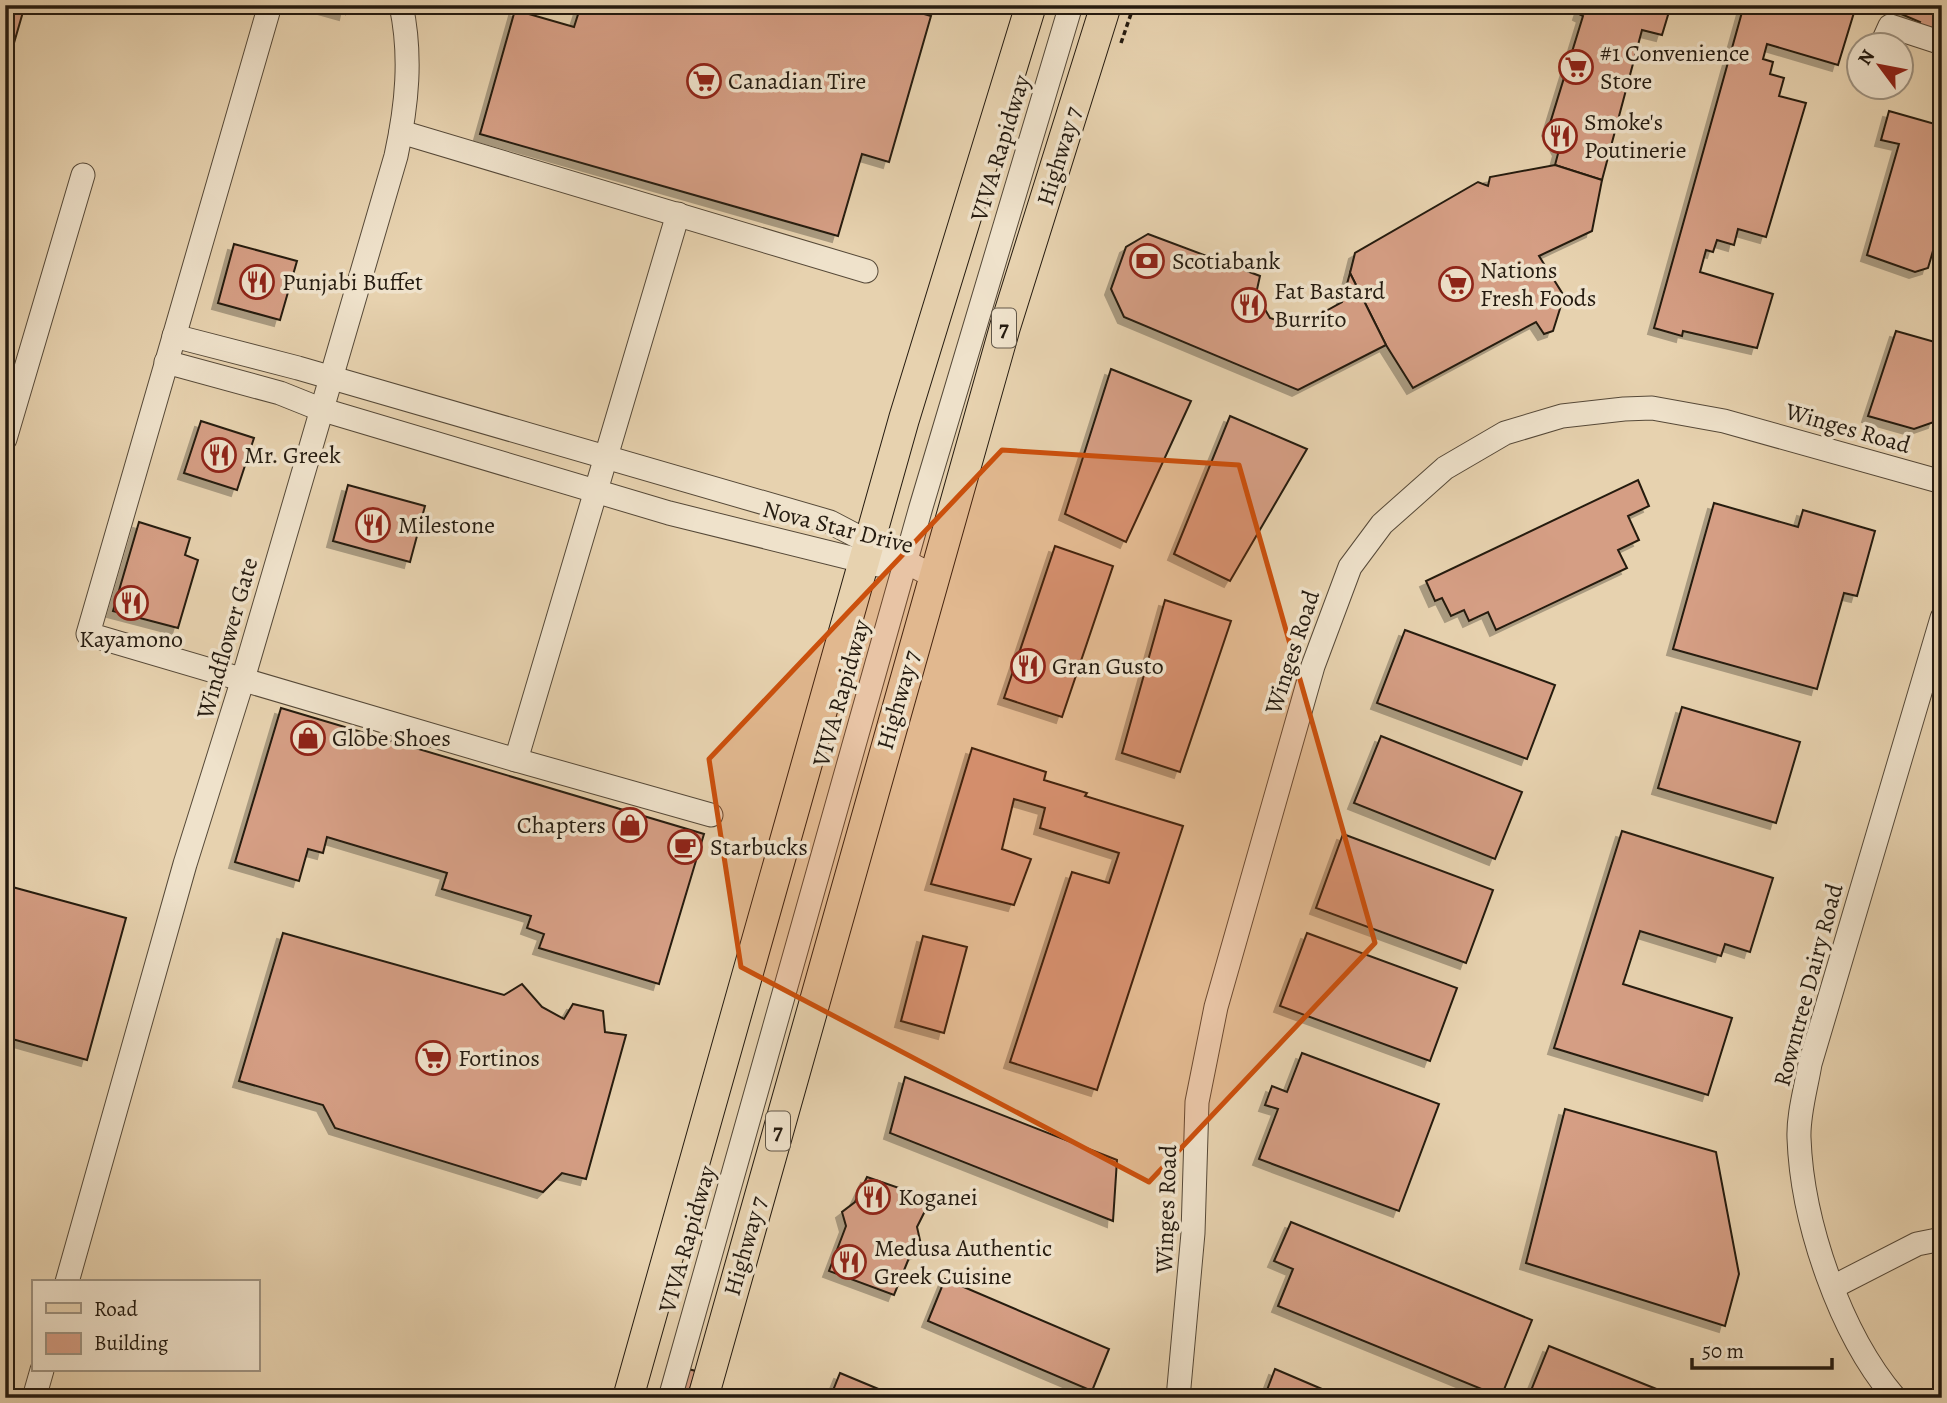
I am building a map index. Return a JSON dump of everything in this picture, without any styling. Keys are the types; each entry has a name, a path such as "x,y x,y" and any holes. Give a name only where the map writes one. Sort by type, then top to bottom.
{"main road":[{"path":"628,1398 866,552 940,298 1031,5"},
{"name":"Highway 7","path":"703,1398 1005,327 1106,5"}],"street":[{"path":"270,5 88,634 711,815"},
{"name":"Windflower Gate","path":"68,1280 185,864 243,679 401,132 406,108 407,66 406,31 401,5"},
{"name":"VIVA Rapidway","path":"670,1398 904,566 1071,5"},
{"path":"1887,32 1890,26 1908,32"},
{"path":"1916,34 1942,43"},
{"path":"401,132 866,271"},
{"path":"5,439 83,175"},
{"path":"516,760 677,214"},
{"name":"Nova Star Drive","path":"174,336 330,378 830,522 866,552"},
{"name":"Nova Star Drive","path":"166,362 280,393 320,409 669,513 866,552 933,576"},
{"name":"Winges Road","path":"1178,1398 1193,1233 1197,1102 1216,1007 1313,666 1350,567 1382,524 1445,468 1505,433 1562,416 1633,409 1652,408 1724,421 1942,482"},
{"name":"Rowntree Dairy Road","path":"1895,1398 1860,1348 1833,1287 1811,1222 1799,1137 1810,1064 1942,618"},
{"path":"1833,1287 1917,1244 1942,1239"},
{"path":"34,1398 41,1372"}],"highlighted area":[{"path":"1002,450 1239,465 1375,943 1149,1182 741,967 709,759"}],"building":[{"path":"5,5 25,5 5,74"},
{"path":"313,5 347,5 345,14"},
{"name":"Canadian Tire","path":"581,5 893,5 931,16 889,162 862,154 838,236 480,134 515,10 574,27"},
{"path":"1582,5 1671,5 1662,35 1642,30 1602,180 1555,165 1559,150 1548,130 1583,16 1579,14"},
{"path":"1744,5 1856,6 1838,65 1767,44 1763,59 1773,62 1770,74 1784,78 1779,96 1806,103 1766,237 1738,229 1734,245 1717,240 1713,252 1706,250 1700,272 1773,294 1757,348 1683,331 1682,336 1654,328"},
{"path":"1905,5 1942,5 1942,30 1918,26 1920,22 1901,14"},
{"path":"1889,111 1942,126 1942,220 1928,268 1915,272 1867,255 1899,144 1881,140"},
{"name":"Nations Fresh Foods","path":"1555,165 1602,180 1592,231 1539,256 1564,296 1553,331 1544,334 1536,322 1413,388 1386,345 1350,273 1355,253 1478,182 1488,186 1490,177"},
{"path":"1148,234 1260,276 1256,294 1270,318 1297,327 1342,302 1350,273 1386,345 1298,390 1124,317 1111,289 1126,247"},
{"name":"Punjabi Buffet","path":"234,244 297,261 280,320 218,303"},
{"path":"1896,331 1942,344 1942,397 1934,422 1914,429 1868,416"},
{"path":"1111,369 1191,401 1126,542 1065,514"},
{"path":"1230,416 1307,449 1230,581 1174,554"},
{"name":"Mr. Greek","path":"201,421 254,438 237,490 184,473"},
{"path":"1638,480 1649,506 1628,516 1639,540 1618,550 1627,568 1496,630 1488,612 1469,621 1464,610 1451,616 1442,598 1435,601 1426,581"},
{"path":"348,485 425,506 410,562 333,541"},
{"path":"1714,503 1798,527 1803,510 1875,531 1857,596 1844,593 1817,689 1673,649"},
{"path":"139,522 190,538 185,555 198,560 178,628 113,611"},
{"path":"1055,546 1113,566 1062,717 1004,698"},
{"path":"1165,600 1231,621 1180,772 1122,753"},
{"path":"1405,630 1555,685 1527,759 1377,703"},
{"path":"1682,707 1800,742 1776,823 1658,788"},
{"path":"281,708 704,834 659,984 539,948 544,934 527,928 531,916 442,889 447,873 327,837 323,853 308,849 299,881 235,862"},
{"path":"1381,736 1522,792 1495,859 1354,803"},
{"path":"972,748 1046,772 1044,780 1087,793 1085,796 1183,826 1097,1090 1010,1062 1072,872 1109,883 1119,853 1040,828 1045,808 1014,799 1002,849 1031,859 1014,905 931,884"},
{"path":"1622,831 1773,878 1750,952 1725,944 1721,956 1640,931 1623,984 1732,1018 1708,1095 1554,1048"},
{"path":"1343,834 1493,890 1466,963 1316,908"},
{"path":"5,885 126,918 87,1060 5,1037"},
{"name":"Fortinos","path":"283,933 504,995 522,984 542,1007 564,1019 573,1004 603,1011 605,1032 626,1035 586,1179 562,1173 543,1192 335,1128 323,1105 239,1081"},
{"path":"1307,933 1457,988 1430,1061 1280,1006"},
{"path":"923,936 967,947 944,1033 901,1021"},
{"path":"1302,1053 1439,1104 1399,1211 1259,1159 1278,1109 1265,1105 1272,1086 1287,1092"},
{"path":"905,1077 1117,1160 1113,1221 890,1133"},
{"path":"1565,1109 1716,1152 1739,1274 1725,1326 1526,1263"},
{"path":"867,1177 931,1199 917,1227 922,1249 909,1258 894,1295 829,1271 846,1226 842,1212 855,1202"},
{"path":"1291,1222 1532,1320 1501,1397 1278,1306 1293,1269 1274,1261"},
{"path":"945,1279 1109,1349 1092,1391 928,1321"},
{"path":"1549,1346 1679,1398 1528,1398"},
{"path":"684,1368 696,1371 687,1398 675,1398"},
{"path":"1275,1369 1343,1398 1264,1398"},
{"path":"840,1373 900,1398 830,1398"}],"place":[{"name":"#1 Convenience Store","path":"1576,67"},
{"name":"Canadian Tire","path":"704,81"},
{"name":"Smoke's Poutinerie","path":"1560,136"},
{"name":"Scotiabank","path":"1147,261"},
{"name":"Punjabi Buffet","path":"257,282"},
{"name":"Nations Fresh Foods","path":"1456,284"},
{"name":"Fat Bastard Burrito","path":"1249,305"},
{"name":"Mr. Greek","path":"219,455"},
{"name":"Milestone","path":"373,525"},
{"name":"Kayamono","path":"131,603"},
{"name":"Gran Gusto","path":"1028,666"},
{"name":"Globe Shoes","path":"308,738"},
{"name":"Chapters","path":"630,825"},
{"name":"Starbucks","path":"685,847"},
{"name":"Fortinos","path":"433,1058"},
{"name":"Koganei","path":"873,1197"},
{"name":"Medusa Authentic Greek Cuisine","path":"849,1262"}]}
